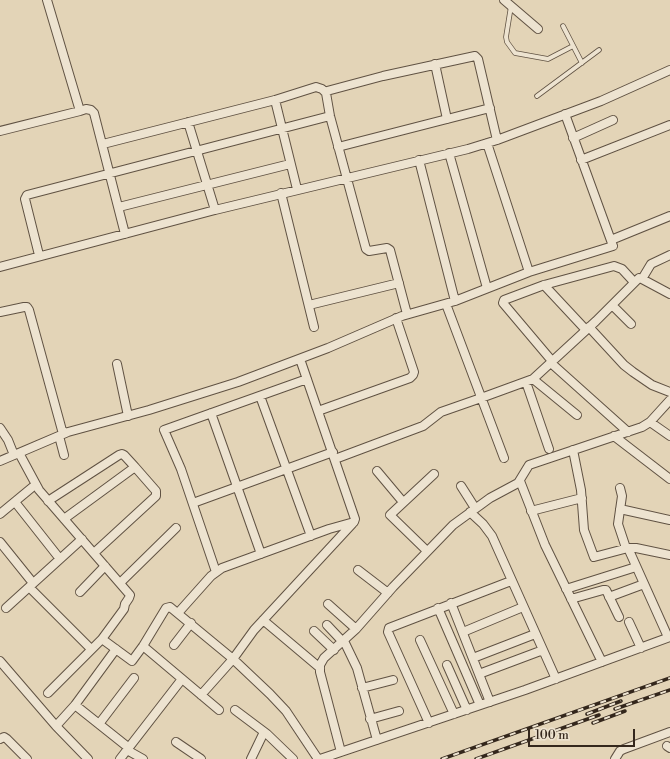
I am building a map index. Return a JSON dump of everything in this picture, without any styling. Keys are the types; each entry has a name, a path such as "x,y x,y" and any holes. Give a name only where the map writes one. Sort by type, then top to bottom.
{"street":[{"path":"47,0 80,111"},
{"path":"504,0 538,29"},
{"path":"326,93 328,91 383,76 472,56 477,57 497,140"},
{"path":"435,64 448,119"},
{"path":"0,267 39,255 281,193 487,143 601,101 670,70"},
{"path":"103,144 316,88 322,89 326,93 330,116 366,249 369,251 387,248 390,250 407,314"},
{"path":"275,100 297,189"},
{"path":"338,147 490,108"},
{"path":"0,131 86,109 91,110 94,113 103,144 125,234"},
{"path":"0,461 61,435 238,382 328,348 407,314 446,304 529,272 613,246 565,114"},
{"path":"39,255 26,199 27,195 330,116"},
{"path":"573,138 612,120"},
{"path":"188,122 215,210"},
{"path":"581,160 670,125"},
{"path":"487,143 529,272"},
{"path":"449,153 488,288"},
{"path":"419,160 455,301"},
{"path":"118,207 290,164"},
{"path":"281,193 314,327"},
{"path":"611,240 670,216"},
{"path":"193,503 286,469 423,426 441,412 530,380 552,362 587,329 638,280 651,264 670,255"},
{"path":"628,432 552,362 504,303 504,300 544,285 617,266 638,280 670,294"},
{"path":"309,305 398,283"},
{"path":"544,285 624,365 652,384 670,392"},
{"path":"446,304 504,458"},
{"path":"612,304 631,324"},
{"path":"0,312 24,307 29,310 61,435 64,455"},
{"path":"318,411 410,378 413,375 414,372 396,318"},
{"path":"201,695 233,659 251,634 354,522 355,516 300,359"},
{"path":"117,364 128,416"},
{"path":"216,572 181,469 164,430 307,379"},
{"path":"530,380 576,415"},
{"path":"530,380 549,449"},
{"path":"260,396 311,536"},
{"path":"341,752 320,668 322,662 356,629 427,551 453,525 490,498 520,481 529,465 642,427 650,422 670,400"},
{"path":"211,413 261,554"},
{"path":"650,422 670,436"},
{"path":"0,428 35,485 128,592 129,598 124,609 102,638 48,693"},
{"path":"614,436 670,479"},
{"path":"573,450 582,498 584,530 594,557 627,548 636,548 670,555"},
{"path":"48,501 119,455 124,455 135,467 156,491 156,496 94,553"},
{"path":"64,519 135,467"},
{"path":"377,471 403,502"},
{"path":"427,551 391,517 391,513 434,474"},
{"path":"520,481 545,545 602,662"},
{"path":"0,514 35,485"},
{"path":"460,486 473,510 492,536 556,679"},
{"path":"102,638 132,661 166,608 170,607 233,659 270,694 286,711 319,759 556,679 669,637 627,548 618,524 622,496 620,488"},
{"path":"531,511 582,498"},
{"path":"15,502 60,559"},
{"path":"620,509 670,520"},
{"path":"178,613 216,572 234,563 354,522"},
{"path":"120,583 176,528"},
{"path":"6,608 82,539"},
{"path":"0,542 31,585 91,649"},
{"path":"80,592 105,566"},
{"path":"566,589 636,566"},
{"path":"358,570 388,593"},
{"path":"429,723 388,630 389,628 511,581"},
{"path":"609,597 644,584"},
{"path":"571,599 606,590 618,617"},
{"path":"451,603 490,702"},
{"path":"328,604 356,629"},
{"path":"463,632 523,607"},
{"path":"438,608 480,705"},
{"path":"264,620 320,668"},
{"path":"629,622 641,648"},
{"path":"174,646 191,623"},
{"path":"327,625 343,641 357,668 377,740"},
{"path":"314,631 334,650"},
{"path":"473,658 535,634"},
{"path":"420,640 454,714"},
{"path":"143,646 219,710"},
{"path":"56,726 75,705 116,649"},
{"path":"479,674 543,650"},
{"path":"0,661 56,726 88,759"},
{"path":"447,665 467,710"},
{"path":"99,724 134,678"},
{"path":"120,759 182,679"},
{"path":"362,688 393,680"},
{"path":"75,705 128,749 143,759"},
{"path":"235,710 264,732 293,759"},
{"path":"370,719 399,711"},
{"path":"251,759 264,732"},
{"path":"615,759 620,751 624,749 670,732"},
{"path":"0,739 4,737 7,739 27,759"},
{"path":"176,742 202,759"}],"lane":[{"path":"511,6 506,37 507,42 515,53 548,59 573,46"},
{"path":"563,26 582,63"},
{"path":"538,96 599,50"}],"railway":[{"path":"442,759 670,678"},
{"path":"615,709 670,690"},
{"path":"587,714 621,701"},
{"path":"593,723 625,711"},
{"path":"476,759 599,715"}]}
